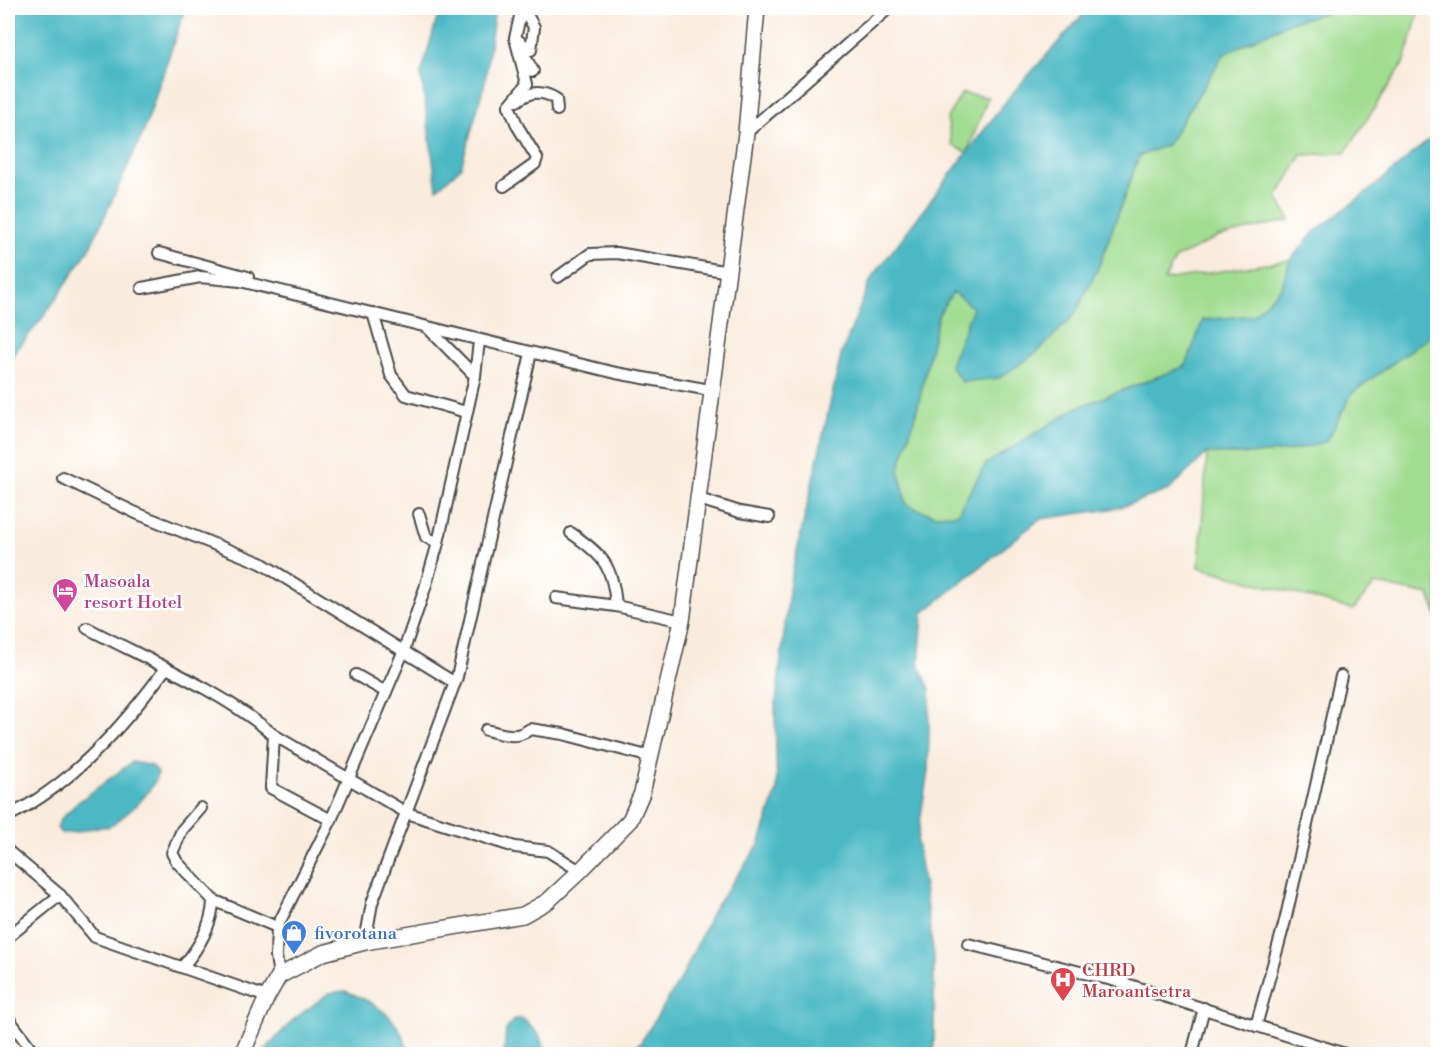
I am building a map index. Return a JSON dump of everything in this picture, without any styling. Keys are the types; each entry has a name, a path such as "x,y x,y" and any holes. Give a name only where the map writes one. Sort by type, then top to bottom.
{"main road":[{"path":"242,1054 267,997 279,976 324,952 365,942 523,915 548,901 630,820 642,794 682,621 699,499 710,390 729,272 746,133 757,8"}],"street":[{"path":"515,38 531,50 534,27 523,8"},
{"path":"509,106 526,84 515,38 523,8"},
{"path":"746,133 889,8"},
{"path":"515,38 533,71"},
{"path":"509,106 528,93 547,93 556,99 557,110"},
{"path":"504,186 535,164 537,158 518,127 509,106"},
{"path":"159,253 242,275 284,292"},
{"path":"558,277 590,254 617,253 729,272"},
{"path":"142,288 200,277 240,281 616,373 710,390"},
{"path":"373,313 391,375 406,395 466,412"},
{"path":"428,327 475,376"},
{"path":"279,976 276,956 277,927 331,819 404,650 438,543 475,376 479,341"},
{"path":"365,942 372,903 455,683 531,353"},
{"path":"63,478 136,513 261,563 455,683"},
{"path":"699,499 740,512 769,517"},
{"path":"419,514 426,537 438,543"},
{"path":"571,533 605,560 615,590 616,606"},
{"path":"556,598 616,606 682,621"},
{"path":"87,628 166,668 256,720 274,735 407,813 515,847 548,851 580,871"},
{"path":"8,816 53,789 95,752 166,668"},
{"path":"357,675 386,692"},
{"path":"1256,1026 1285,921 1341,676"},
{"path":"486,730 510,736 522,735 530,729 563,734 651,757"},
{"path":"274,735 271,788 331,819"},
{"path":"201,808 182,830 172,852 177,862 213,900 277,927"},
{"path":"8,851 60,895 95,937 267,997"},
{"path":"8,937 60,895"},
{"path":"183,966 201,942 213,910 213,900"},
{"path":"968,944 1120,982 1345,1054"},
{"path":"1192,1054 1204,1008"},
{"path":"8,1018 35,1054"}],"green space":[{"path":"1345,8 1410,8 1419,11 1405,61 1345,153 1302,155 1277,197 1290,220 1218,237 1176,258 1164,280 1290,260 1282,287 1253,316 1203,320 1186,366 1076,408 986,464 957,514 934,515 906,505 899,469 918,406 938,315 953,292 973,307 1075,314 1099,266 1139,156 1167,145 1224,54 1290,22"},
{"path":"962,93 988,97 967,153 952,145 947,118"},
{"path":"1437,331 1437,616 1429,595 1375,584 1353,610 1199,567 1207,453 1268,452 1327,441 1352,393"}],"water":[{"path":"8,8 185,8 144,131 90,248 47,312 8,361"},
{"path":"440,8 495,8 485,82 461,167 437,189 421,74"},
{"path":"1089,8 1345,8 1290,22 1224,54 1167,145 1139,156 1099,266 1075,314 1038,352 999,378 962,382 950,365 973,308 953,292 938,315 918,406 899,469 906,505 934,515 957,514 986,464 1076,408 1186,366 1203,320 1253,315 1282,287 1290,260 1314,232 1375,186 1437,133 1437,331 1352,393 1327,441 1312,446 1268,453 1207,453 1169,490 1118,508 1040,519 923,613 919,666 930,689 928,771 917,841 934,956 934,1054 626,1054 641,1042 682,977 713,910 759,845 777,791 775,711 790,582 841,355 871,279 1009,97"},
{"path":"132,762 152,766 158,773 150,789 138,803 109,827 61,833 57,828 60,820 77,803"},
{"path":"345,991 370,1002 385,1013 397,1026 408,1048 414,1054 261,1054 293,1020 329,993"},
{"path":"514,1019 523,1019 539,1035 547,1054 504,1054 506,1030"}],"place":[{"name":"Masoala resort Hotel","path":"65,614"},
{"name":"fivorotana","path":"294,956"},
{"name":"CHRD Maroantsetra","path":"1063,1003"}]}
